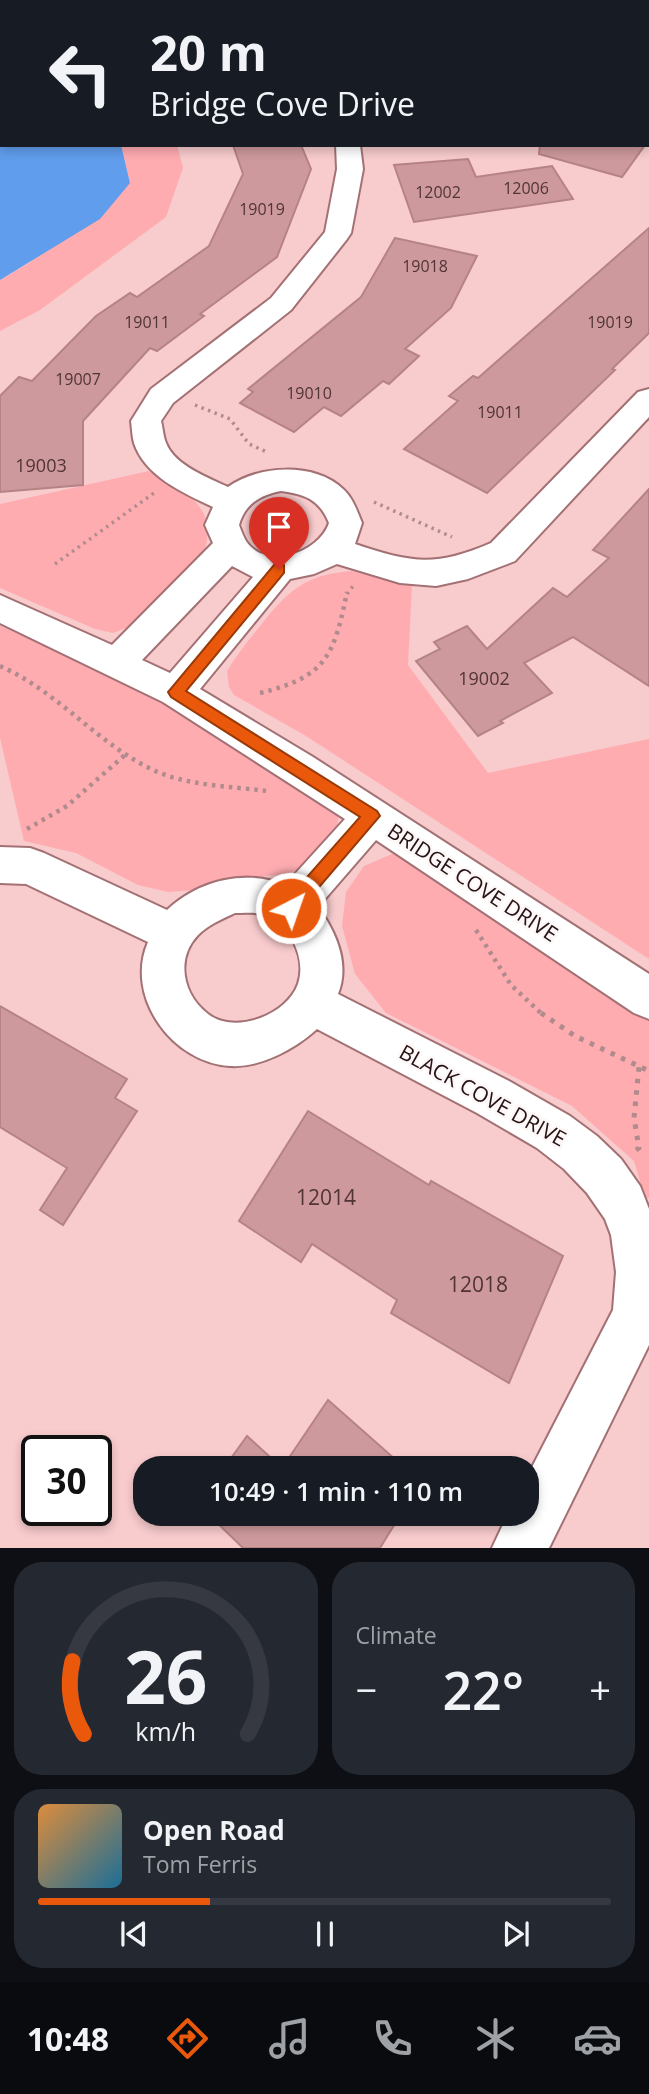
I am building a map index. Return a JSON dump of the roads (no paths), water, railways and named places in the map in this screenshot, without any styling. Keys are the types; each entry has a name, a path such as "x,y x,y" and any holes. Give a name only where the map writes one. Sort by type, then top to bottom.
{"street":[{"path":"231,502 196,485 167,466 150,446 146,421 162,396 281,304 338,233 350,169 348,147"},
{"path":"334,550 394,570 419,575 446,573 475,565 503,552 649,399"},
{"path":"300,481 318,487 332,496 342,508 346,522 343,537 334,550 300,567 279,569 250,562 229,547 222,524 231,502 252,487 266,482 300,481"},
{"path":"117,663 229,547"},
{"path":"176,692 279,569"},
{"name":"BRIDGE COVE DRIVE","path":"0,608 176,692 372,816 649,998"},
{"path":"291,908 372,816"},
{"path":"8,849 30,866 175,934"},
{"path":"234,895 264,896 291,908 311,928 321,955 319,988 306,1011 282,1030 251,1043 217,1043 190,1028 170,1007 162,978 167,949 181,923 205,906 234,895"},
{"name":"BLACK COVE DRIVE","path":"310,1003 523,1112 564,1138 603,1173 629,1217 639,1249 642,1275 637,1315 520,1548"}],"water":[{"path":"0,147 121,147 130,183 100,219 0,280"}]}
